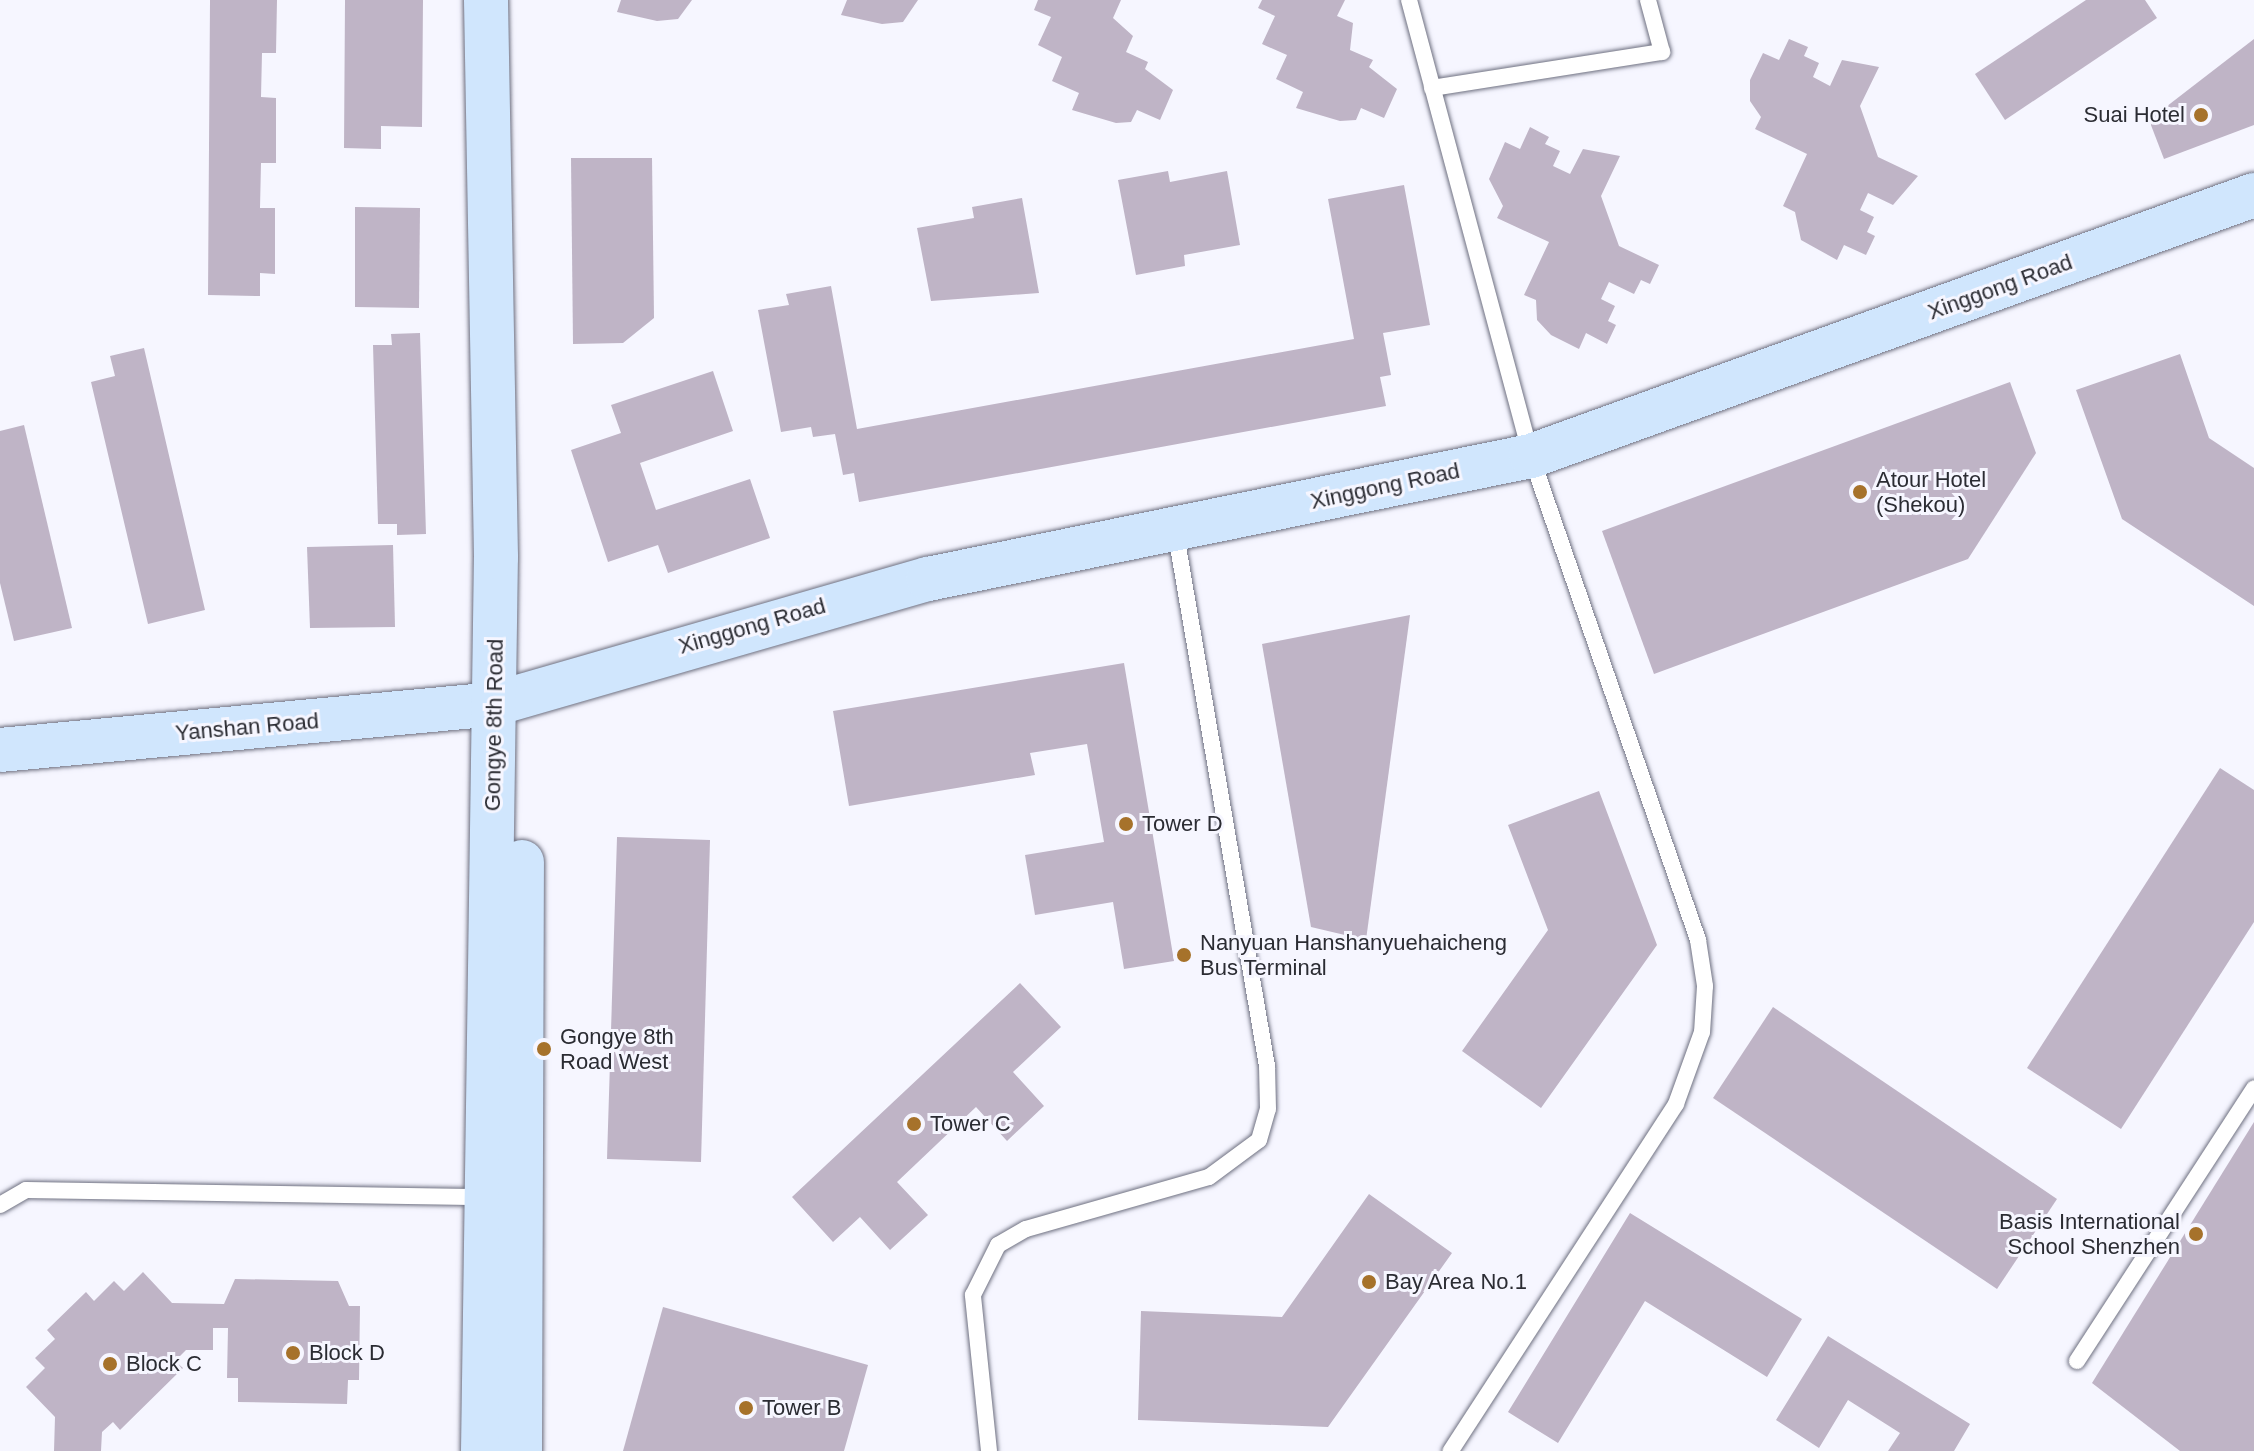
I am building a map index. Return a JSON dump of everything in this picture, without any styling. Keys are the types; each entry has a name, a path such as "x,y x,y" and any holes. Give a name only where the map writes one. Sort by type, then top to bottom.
{"street":[{"name":"Gongye 8th Road","path":"486,0 508,700"},
{"name":"Gongye 8th Road","path":"515,0 504,1198 520,1451"},
{"name":"Xinggong Road","path":"508,700 808,608 1531,456 2254,195"},
{"name":"Yanshan Road","path":"0,750 508,700"},
{"name":"Gongye 8th Road","path":"483,1451 504,1198"}],"lane":[{"path":"1409,0 1531,456 1698,940 1702,1032 1676,1104 1451,1451"},
{"path":"1432,88 1662,52 1648,0"},
{"path":"989,1451 973,1295 998,1245 1026,1229 1209,1177 1259,1140 1268,1109 1267,1066 1174,529"},
{"path":"2077,1361 2254,1088"},
{"path":"0,1205 26,1190 504,1198"}],"building":[{"path":"210,0 277,0 276,53 262,53 261,97 276,98 276,163 261,163 260,208 275,208 275,274 260,273 260,296 208,295"},
{"path":"345,0 423,0 422,127 381,126 381,149 344,148"},
{"path":"621,0 692,0 678,19 657,21 617,12"},
{"path":"847,0 918,0 903,22 882,24 841,15"},
{"path":"1038,0 1121,0 1113,18 1133,36 1126,52 1148,62 1145,69 1173,90 1160,120 1137,110 1131,122 1116,123 1072,110 1079,93 1052,81 1062,57 1038,45 1051,17 1034,10"},
{"path":"1262,0 1345,0 1337,16 1353,23 1350,50 1373,60 1369,67 1397,89 1384,118 1361,108 1356,120 1340,121 1296,108 1303,92 1276,79 1287,55 1262,44 1275,16 1258,8"},
{"path":"2086,0 2145,0 2157,18 2005,120 1975,74"},
{"path":"1789,39 1808,47 1804,56 1819,63 1813,77 1830,86 1842,60 1879,67 1860,106 1878,157 1918,176 1893,205 1868,193 1860,210 1874,217 1867,232 1875,236 1866,255 1844,245 1837,260 1801,240 1795,212 1783,206 1807,154 1755,129 1761,117 1750,101 1750,80 1763,53 1779,60"},
{"path":"2254,39 2254,125 2164,159 2149,120"},
{"path":"1530,127 1549,137 1545,144 1560,151 1553,166 1570,174 1583,149 1620,156 1601,196 1619,246 1659,265 1650,284 1641,280 1634,294 1609,282 1601,299 1615,306 1608,321 1616,325 1607,344 1586,333 1579,349 1551,335 1537,320 1536,300 1524,295 1549,242 1497,218 1503,206 1489,179 1505,142 1520,149"},
{"path":"571,158 652,158 654,318 623,343 573,344"},
{"path":"1168,171 1170,182 1227,171 1240,245 1184,255 1185,266 1136,275 1118,180"},
{"path":"1404,185 1430,325 1383,333 1391,375 1380,377 1386,406 859,502 854,473 843,475 835,434 813,437 811,427 781,432 758,310 789,305 786,294 831,286 857,429 1354,339 1328,199"},
{"path":"1022,198 1039,293 931,301 917,228 974,218 972,207"},
{"path":"355,207 420,208 419,308 355,307"},
{"path":"420,333 426,534 397,535 397,524 378,524 373,345 392,345 391,334"},
{"path":"144,348 205,610 148,624 91,382 115,376 110,356"},
{"path":"2180,354 2209,438 2254,468 2254,606 2122,519 2076,390"},
{"path":"713,371 733,431 640,463 656,510 750,479 770,538 668,573 658,545 608,562 571,450 621,433 611,405"},
{"name":"Atour Hotel (Shekou)","path":"2010,382 2036,453 1968,559 1654,674 1602,531"},
{"path":"24,425 72,628 14,641 0,583 0,431"},
{"path":"393,545 395,627 310,628 307,547"},
{"path":"1410,615 1366,940 1311,927 1262,644"},
{"name":"Tower D","path":"1124,663 1174,961 1124,969 1113,902 1035,915 1025,855 1104,842 1087,744 1030,753 1035,775 849,806 833,711"},
{"path":"2220,768 2254,790 2254,922 2121,1129 2027,1068"},
{"path":"1599,791 1657,945 1541,1108 1462,1051 1548,930 1508,825"},
{"path":"617,837 710,840 701,1162 607,1159"},
{"name":"Tower C","path":"1020,983 1061,1027 1013,1072 1044,1106 1007,1141 976,1107 897,1182 928,1215 890,1250 860,1217 833,1242 792,1197"},
{"path":"1773,1007 2057,1199 1997,1289 1713,1098"},
{"path":"2254,1122 2254,1451 2180,1451 2092,1383"},
{"name":"Bay Area No.1","path":"1369,1194 1452,1253 1328,1427 1138,1420 1141,1311 1282,1317"},
{"path":"1630,1213 1802,1319 1767,1377 1645,1301 1558,1443 1508,1412"},
{"path":"143,1272 172,1303 224,1304 235,1279 338,1281 349,1306 360,1306 359,1380 348,1380 347,1404 238,1402 238,1378 227,1378 228,1328 213,1328 213,1350 186,1350 175,1361 183,1368 120,1430 113,1422 102,1432 101,1451 54,1451 55,1417 26,1387 45,1368 35,1358 55,1339 47,1330 86,1292 94,1301 114,1281 124,1291"},
{"name":"Tower B","path":"663,1307 868,1365 844,1451 623,1451"},
{"path":"1828,1336 1970,1424 1954,1451 1888,1451 1900,1433 1848,1400 1819,1448 1776,1420"}],"place":[{"name":"Suai Hotel","path":"2201,115"},
{"name":"Atour Hotel (Shekou)","path":"1860,492"},
{"name":"Tower D","path":"1126,824"},
{"name":"Nanyuan Hanshanyuehaicheng Bus Terminal","path":"1184,955"},
{"name":"Gongye 8th Road West","path":"544,1049"},
{"name":"Tower C","path":"914,1124"},
{"name":"Basis International School Shenzhen","path":"2196,1234"},
{"name":"Bay Area No.1","path":"1369,1282"},
{"name":"Block D","path":"293,1353"},
{"name":"Block C","path":"110,1364"},
{"name":"Tower B","path":"746,1408"}]}
